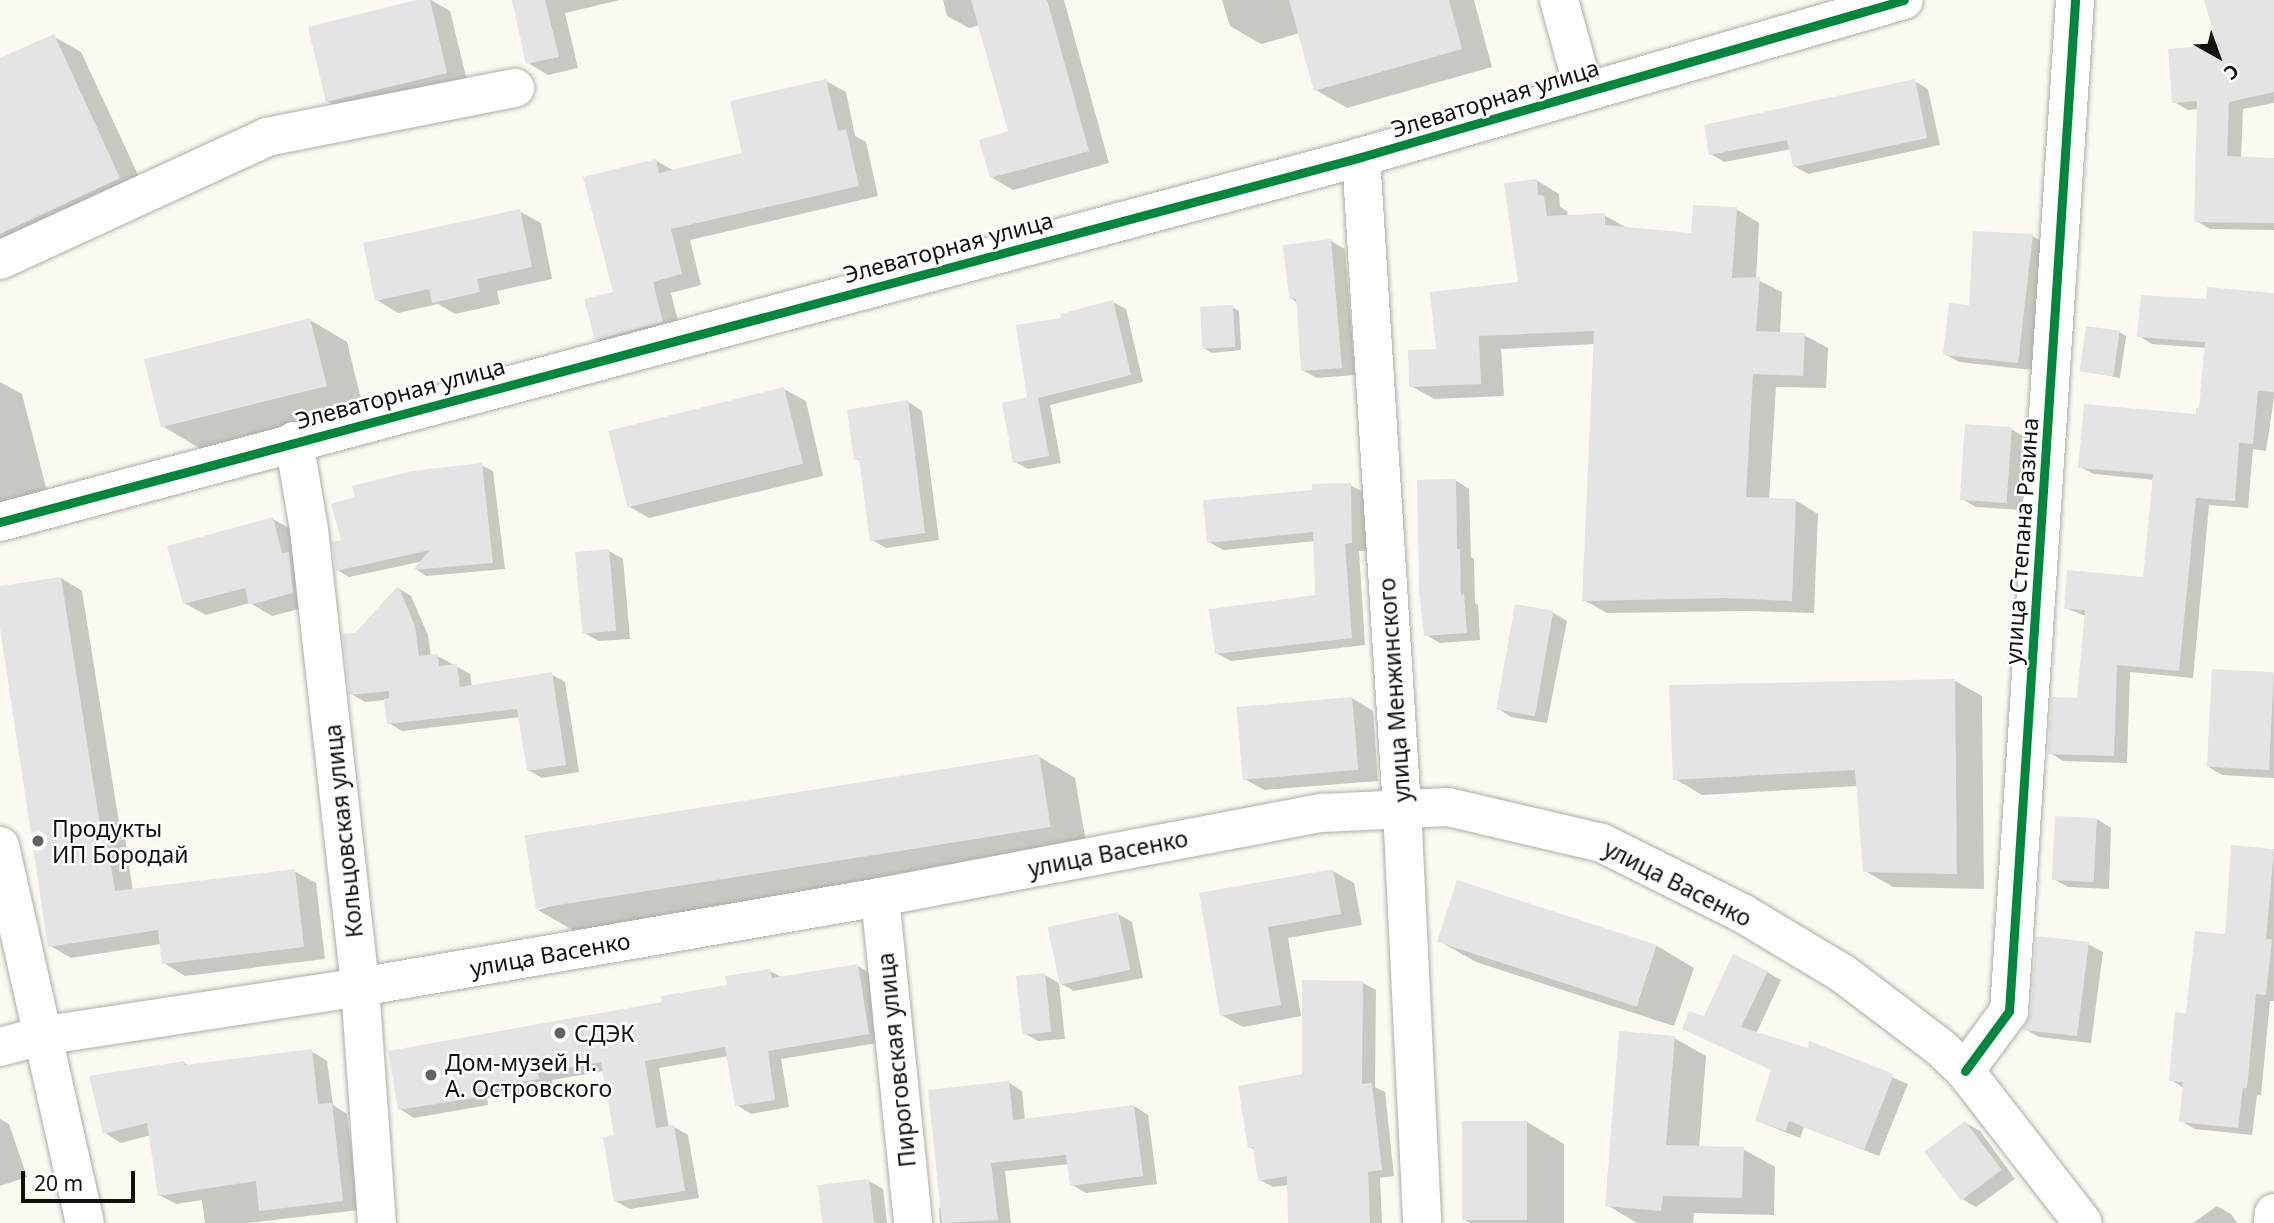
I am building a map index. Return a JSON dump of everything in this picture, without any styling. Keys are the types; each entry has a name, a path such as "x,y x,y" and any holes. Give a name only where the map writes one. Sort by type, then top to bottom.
{"street":[{"path":"1559,0 1584,91"},
{"name":"улица Степана Разина","path":"1965,1071 2009,1011 2075,0"},
{"name":"Элеваторная улица","path":"0,522 294,441 1361,158 1900,1"},
{"path":"0,260 267,137 515,88"},
{"name":"улица Менжинского","path":"1361,158 1402,809 1422,1223"},
{"name":"Кольцовская улица","path":"294,441 309,530 360,987 377,1223"},
{"name":"улица Васенко","path":"0,1047 41,1037 360,987 880,897 1322,813 1448,807 1602,843 1742,913 1842,974 1941,1048 1965,1071 2084,1223"},
{"path":"0,846 85,1223"},
{"name":"Пироговская улица","path":"880,897 913,1223"},
{"path":"2273,1223 2274,1213"}],"building":[{"path":"416,0 430,0 447,73 326,102 308,27"},
{"path":"512,0 545,0 559,57 526,64"},
{"path":"971,0 1047,0 1089,151 990,178 979,140 1008,131"},
{"path":"1289,0 1449,0 1462,49 1314,91"},
{"path":"2204,0 2274,0 2274,92 2229,102 2227,156 2274,158 2274,223 2194,222 2197,101 2172,103 2168,49 2217,45"},
{"path":"54,34 120,178 0,234 0,58"},
{"path":"826,79 838,131 846,129 859,186 671,229 682,274 653,282 663,322 595,340 584,299 613,292 583,177 656,159 659,173 742,153 730,101"},
{"path":"1915,79 1927,138 1793,167 1787,140 1709,155 1704,125"},
{"path":"1537,179 1538,195 1544,196 1547,216 1605,213 1605,225 1691,233 1693,205 1737,207 1732,278 1760,277 1756,331 1805,333 1803,376 1753,374 1746,497 1796,499 1792,601 1726,598 1582,601 1594,331 1479,336 1481,384 1409,387 1408,350 1436,349 1430,292 1518,282 1504,183"},
{"path":"520,209 532,267 477,279 480,292 432,303 429,289 375,301 363,243"},
{"path":"1973,231 2033,234 2018,363 1943,355 1949,303 1969,305"},
{"path":"1331,239 1342,368 1301,371 1296,299 1289,299 1283,245"},
{"path":"2207,287 2274,293 2274,392 2258,391 2253,444 2239,443 2235,501 2196,498 2179,671 2117,665 2114,756 2048,754 2051,697 2077,698 2085,610 2064,609 2067,570 2143,577 2153,474 2078,468 2084,404 2196,414 2196,408 2199,408 2205,342 2137,337 2141,295 2206,299"},
{"path":"1113,300 1131,375 1038,398 1049,456 1013,463 1002,403 1027,397 1016,325 1061,318 1060,314"},
{"path":"1233,305 1235,347 1202,349 1200,307"},
{"path":"310,318 327,386 161,427 144,359"},
{"path":"2086,326 2120,331 2113,376 2080,372"},
{"path":"784,387 803,464 627,507 608,431"},
{"path":"908,400 925,533 870,541 859,459 854,460 847,410"},
{"path":"1965,424 2012,427 2007,503 1960,500"},
{"path":"482,463 493,563 413,570 430,550 336,571 332,542 341,540 331,504 355,497 352,486 412,471"},
{"path":"1456,479 1457,549 1460,549 1461,595 1464,594 1467,633 1424,636 1419,590 1417,480"},
{"path":"1351,483 1352,543 1345,544 1352,638 1215,654 1209,609 1315,595 1313,532 1207,543 1203,500 1312,490 1312,484"},
{"path":"273,517 282,553 289,552 293,593 249,605 245,588 183,604 167,546"},
{"path":"609,549 616,631 582,634 575,552"},
{"path":"61,577 100,825 104,824 115,891 295,869 304,947 162,964 158,930 48,947 0,628 0,586"},
{"path":"398,586 415,626 419,656 438,654 439,666 457,664 460,687 552,672 566,765 527,771 517,709 387,724 384,699 389,698 389,691 349,695 343,634 355,633"},
{"path":"1515,604 1553,611 1535,716 1496,709"},
{"path":"2212,669 2274,672 2269,770 2207,767"},
{"path":"1955,679 1957,874 1863,872 1855,770 1673,780 1669,685"},
{"path":"1352,697 1358,770 1243,780 1236,707"},
{"path":"1039,754 1051,827 536,909 524,836"},
{"path":"2055,816 2097,818 2094,882 2052,880"},
{"path":"2231,845 2274,849 2266,939 2272,939 2266,995 2256,994 2247,1088 2243,1088 2238,1128 2179,1122 2183,1082 2169,1081 2175,1012 2186,1013 2195,931 2225,934"},
{"path":"1333,869 1341,914 1268,927 1281,1005 1220,1016 1199,893"},
{"path":"1457,880 1657,945 1637,1007 1437,942"},
{"path":"1118,912 1130,970 1060,985 1048,927"},
{"path":"2036,936 2089,942 2077,1036 2022,1030 2031,1012"},
{"path":"1733,954 1768,971 1741,1027 1808,1048 1809,1041 1894,1074 1864,1150 1789,1121 1786,1131 1755,1121 1771,1070 1682,1029 1689,1011 1704,1016"},
{"path":"858,964 869,1034 768,1051 775,1100 735,1106 725,1047 645,1061 656,1128 674,1125 685,1191 614,1202 603,1137 614,1135 601,1062 538,1073 539,1079 473,1090 474,1098 398,1110 388,1051 662,1002 661,996 727,985 725,976 770,969 772,978"},
{"path":"1045,973 1051,1032 1022,1035 1016,976"},
{"path":"1302,980 1363,981 1362,1084 1372,1083 1382,1170 1368,1172 1370,1223 1288,1223 1287,1176 1258,1181 1253,1147 1248,1148 1238,1086 1302,1074"},
{"path":"1619,1031 1675,1036 1666,1145 1744,1147 1742,1198 1663,1196 1661,1211 1605,1206"},
{"path":"312,1049 318,1104 332,1103 343,1201 259,1211 256,1181 158,1196 147,1123 103,1134 89,1076 184,1061 185,1065"},
{"path":"1009,1081 1013,1120 1134,1105 1143,1176 1070,1186 1066,1155 991,1163 998,1220 942,1223 928,1090"},
{"path":"1462,1121 1527,1121 1527,1220 1462,1220"},
{"path":"1965,1121 2002,1170 1961,1200 1924,1152"},
{"path":"869,1179 874,1223 822,1223 818,1185"}],"cycle path":[{"path":"0,522 1361,157 1904,0"},
{"path":"1965,1071 2009,1011 2075,0"}],"place":[{"name":"Продукты ИП Бородай","path":"38,841"},
{"name":"СДЭК","path":"560,1033"},
{"name":"Дом-музей Н. А. Островского","path":"431,1075"}]}
